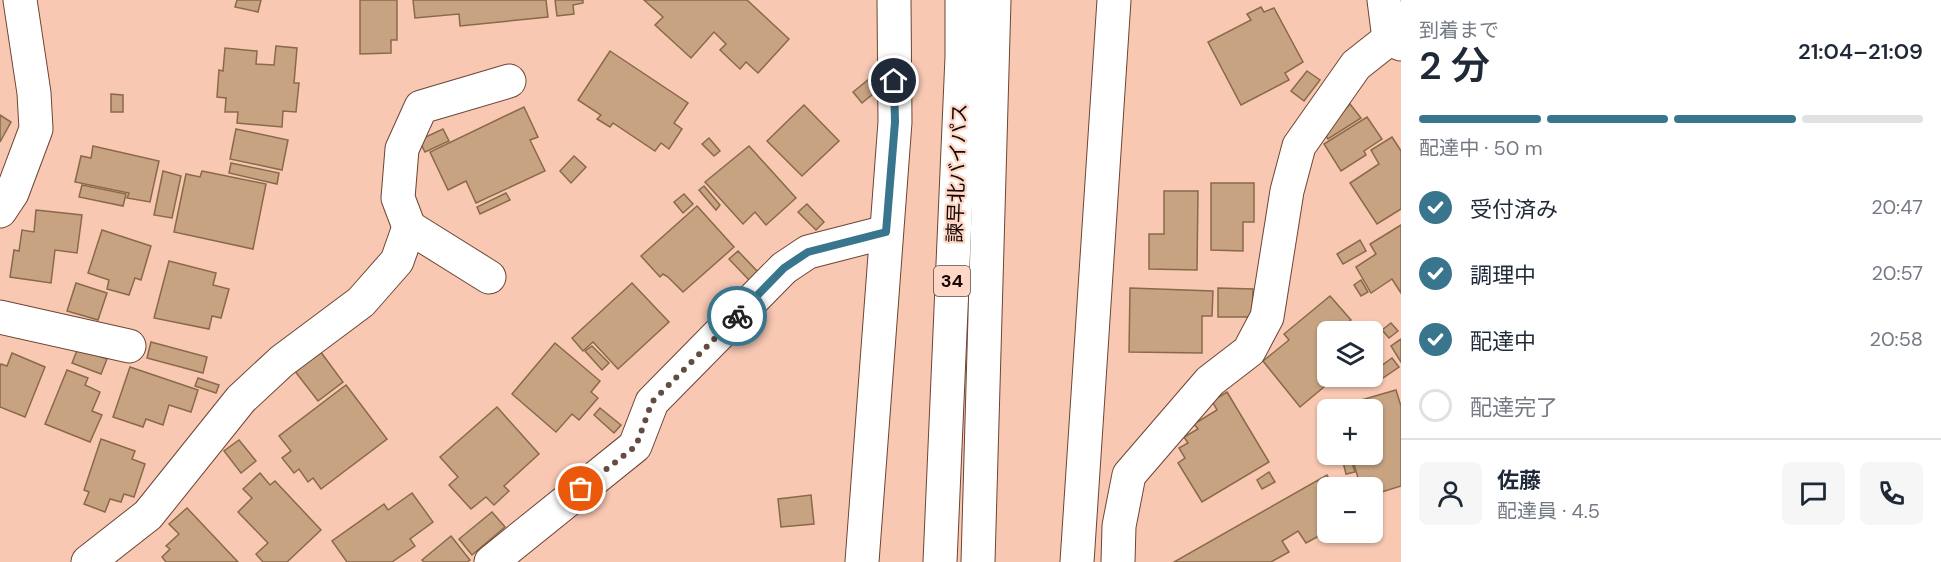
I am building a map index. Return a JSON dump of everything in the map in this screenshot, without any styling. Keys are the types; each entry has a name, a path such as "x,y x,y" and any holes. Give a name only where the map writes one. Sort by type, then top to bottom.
{"main road":[{"path":"0,211 12,193 36,129 20,0"},
{"path":"862,562 895,122 894,0"},
{"name":"諫早北バイパス","path":"940,562 962,57 962,0"},
{"name":"諫早北バイパス","path":"978,562 994,0"},
{"path":"1077,562 1114,0"},
{"path":"1118,562 1119,526 1129,475 1210,381 1249,351 1267,317 1287,191 1299,146 1356,65 1395,42 1384,0"},
{"path":"489,277 409,226 398,198 402,149 421,107 509,81"},
{"path":"88,562 148,515 241,399 282,361 361,302 397,261 409,226"},
{"path":"491,562 636,446 652,402 784,268 808,252 886,232"},
{"path":"0,317 129,346"}],"building":[{"path":"237,0 261,0 258,12 235,7"},
{"path":"360,0 397,0 397,40 391,40 391,53 360,54"},
{"path":"413,0 546,0 548,17 460,26 459,14 415,18"},
{"path":"555,0 583,0 583,3 573,5 574,14 557,16"},
{"path":"644,0 747,0 789,39 758,73 746,62 740,69 720,50 726,44 714,32 691,58 655,25 663,17"},
{"path":"1261,7 1264,12 1274,8 1303,62 1285,73 1289,80 1241,105 1208,42 1251,20 1247,14"},
{"path":"276,46 297,48 294,83 299,83 296,112 283,111 282,127 237,123 238,112 225,112 226,98 217,97 219,70 223,71 225,48 257,51 256,64 274,65"},
{"path":"610,51 688,103 674,123 682,129 669,149 661,143 655,151 613,123 610,127 597,119 601,115 578,100"},
{"path":"1307,71 1320,80 1304,101 1291,91"},
{"path":"869,79 878,90 862,103 853,92"},
{"path":"111,94 123,95 123,112 111,112"},
{"path":"1350,104 1361,118 1328,139 1324,133"},
{"path":"804,105 839,141 802,176 767,141"},
{"path":"524,107 538,137 530,140 545,171 476,203 466,181 448,190 430,152"},
{"path":"0,115 11,122 0,142"},
{"path":"1367,117 1382,139 1364,151 1366,155 1341,171 1324,144"},
{"path":"236,129 288,140 282,170 230,159"},
{"path":"443,129 449,141 425,152 419,140"},
{"path":"1392,137 1401,151 1401,209 1377,224 1350,183 1379,164 1371,150"},
{"path":"709,138 720,151 714,156 702,144"},
{"path":"93,146 159,161 150,202 127,198 129,193 75,182 81,156 91,158"},
{"path":"749,146 796,198 766,225 755,212 743,224 705,182"},
{"path":"574,156 586,167 571,183 560,171"},
{"path":"231,163 279,173 277,184 229,173"},
{"path":"163,171 181,176 172,218 154,215"},
{"path":"202,171 266,184 253,249 174,232 186,174 200,177"},
{"path":"1211,183 1254,183 1254,222 1243,222 1243,251 1211,250"},
{"path":"82,185 126,194 123,206 79,197"},
{"path":"704,186 720,205 716,210 699,190"},
{"path":"1164,191 1198,191 1197,270 1149,269 1149,234 1164,234"},
{"path":"506,193 510,200 480,214 477,207"},
{"path":"684,194 693,204 683,213 674,202"},
{"path":"807,204 824,222 816,230 798,212"},
{"path":"697,206 734,247 683,292 668,277 663,274 660,277 641,256"},
{"path":"36,210 82,215 77,253 55,250 51,283 10,277 14,250 19,251 22,230 34,232"},
{"path":"1401,225 1401,293 1392,279 1371,293 1356,267 1376,254 1370,244"},
{"path":"102,230 151,246 141,280 135,278 129,295 107,289 109,280 88,273"},
{"path":"1360,240 1366,251 1343,264 1337,254"},
{"path":"738,251 758,272 749,280 729,259"},
{"path":"169,261 216,273 213,285 229,289 221,318 212,316 209,329 154,318"},
{"path":"1361,280 1368,292 1361,296 1354,285"},
{"path":"76,283 107,293 98,320 67,311"},
{"path":"632,283 669,322 618,369 593,342 583,351 572,338"},
{"path":"1130,288 1213,291 1212,316 1202,316 1202,353 1129,352"},
{"path":"1218,288 1253,289 1252,317 1218,317"},
{"path":"1330,296 1351,320 1317,321 1317,387 1324,387 1300,407 1263,361 1289,340 1284,334"},
{"path":"1391,323 1398,331 1389,338 1383,329"},
{"path":"1401,339 1401,362 1391,346"},
{"path":"151,342 207,357 203,373 147,358"},
{"path":"555,343 600,381 591,392 598,398 579,420 572,414 556,432 512,394"},
{"path":"592,346 609,363 602,370 585,351"},
{"path":"78,348 107,359 101,374 72,363"},
{"path":"320,351 343,382 318,401 294,370"},
{"path":"12,353 45,367 25,417 0,407 0,367 1,364 7,366"},
{"path":"1392,358 1399,367 1383,378 1383,365"},
{"path":"130,367 198,390 191,412 169,405 163,425 146,419 143,427 113,417"},
{"path":"67,370 88,378 85,385 100,392 92,411 102,415 90,442 45,424"},
{"path":"198,378 219,385 216,393 195,386"},
{"path":"346,385 387,439 321,489 313,478 308,482 299,469 294,473 282,458 291,451 279,436"},
{"path":"1396,390 1401,406 1401,486 1383,492 1383,477 1358,477 1354,465 1383,465 1383,399 1365,399"},
{"path":"1227,392 1269,462 1202,502 1178,463 1185,458 1179,448 1188,443 1184,437 1198,429 1194,424 1217,410 1212,401"},
{"path":"497,407 539,454 504,486 509,491 494,505 486,497 471,509 449,485 458,477 440,457"},
{"path":"600,408 621,425 614,433 594,415"},
{"path":"101,439 135,451 132,459 145,464 134,497 124,494 121,502 110,499 105,512 84,504 89,492 84,490"},
{"path":"239,440 256,461 241,473 224,451"},
{"path":"1344,465 1353,465 1355,472 1346,474"},
{"path":"1269,472 1275,482 1262,489 1257,480"},
{"path":"260,473 270,485 275,481 321,530 287,562 263,562 256,554 268,543 238,512 252,498 243,489"},
{"path":"1317,481 1317,537 1306,543 1298,531 1282,541 1289,552 1271,562 1174,562"},
{"path":"412,493 433,522 410,539 415,546 392,562 347,562 332,541 384,504 388,510"},
{"path":"811,495 814,524 781,527 778,499"},
{"path":"187,508 238,562 166,562 162,557 170,549 166,546 179,534 169,524"},
{"path":"492,512 505,527 472,555 459,539"},
{"path":"451,536 470,560 467,562 424,562 422,560"}],"way so far":[{"path":"581,489 636,446 652,402 737,316"}],"route":[{"path":"737,316 784,268 808,252 886,232 895,122 894,81"}]}
